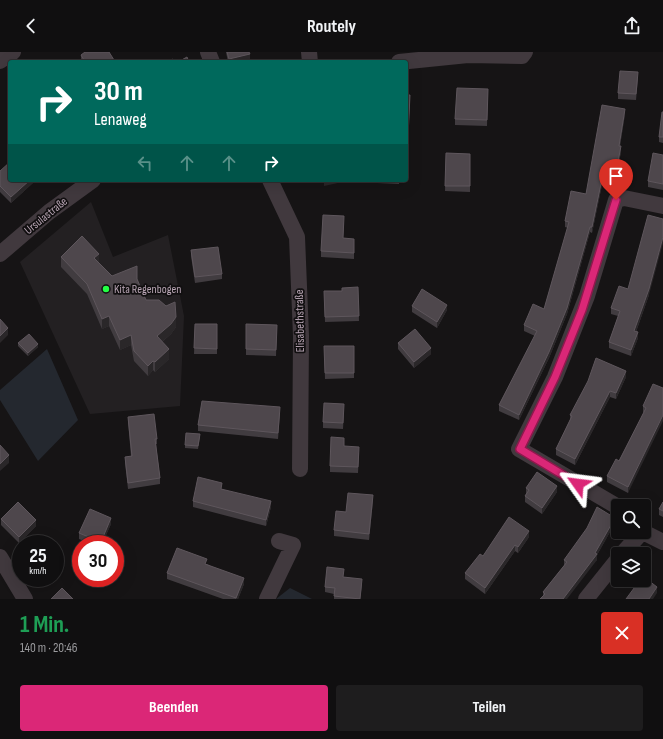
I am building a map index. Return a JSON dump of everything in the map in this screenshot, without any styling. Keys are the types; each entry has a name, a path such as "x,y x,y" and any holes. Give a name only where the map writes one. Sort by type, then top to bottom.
{"street":[{"path":"0,61 13,52"},
{"path":"408,61 469,54 522,56 525,52"},
{"name":"Ursulastraße","path":"0,254 49,212 90,182"},
{"name":"Elisabethstraße","path":"271,182 297,237 301,336 300,469"},
{"path":"611,502 520,449 555,377 587,296 616,200 624,198 663,206"},
{"path":"651,536 663,542"},
{"path":"628,547 636,539"},
{"path":"267,599 293,545 279,541"},
{"path":"0,557 25,599"},
{"path":"586,599 611,567"}],"shaded area":[{"name":"Kita Regenbogen","path":"91,202 113,257 168,235 184,316 180,406 90,414 20,262"},
{"path":"47,349 78,420 38,461 0,400 0,390"},
{"path":"290,588 312,599 276,599"}],"building":[{"path":"85,52 109,52 114,60 84,60 81,55"},
{"path":"227,52 249,52 250,54 229,59"},
{"path":"620,71 638,72 636,94 618,93"},
{"path":"457,88 488,89 487,120 455,119"},
{"path":"408,95 410,95 408,136"},
{"path":"602,105 625,109 619,146 621,146 615,177 603,174 592,227 590,227 567,308 549,352 519,415 499,405 537,331 524,325 533,304 544,309 569,222 565,221 571,191 586,194"},
{"path":"662,112 663,137 659,137"},
{"path":"446,153 470,154 470,186 445,186"},
{"path":"653,153 663,155 663,184 648,181"},
{"path":"8,164 8,182 28,182 11,197 0,186 0,171"},
{"path":"323,215 344,216 343,238 354,239 354,253 321,251"},
{"path":"648,215 663,219 663,237 649,289 634,331 638,332 631,350 609,342 620,311 611,308 619,286 628,289"},
{"path":"82,236 99,254 94,258 112,276 137,266 137,279 146,300 159,300 166,306 175,302 176,317 171,324 157,336 169,349 155,362 153,361 148,366 134,351 131,335 120,340 109,316 102,319 87,284 61,257"},
{"path":"218,247 222,274 195,277 191,250"},
{"path":"358,287 359,316 325,317 324,291 342,291 342,288"},
{"path":"422,289 447,305 437,322 412,306"},
{"path":"0,319 8,328 0,336"},
{"path":"195,324 217,324 217,349 194,348"},
{"path":"246,324 277,325 276,350 246,349"},
{"path":"415,329 431,348 414,362 398,343"},
{"path":"29,334 38,344 28,353 18,343"},
{"path":"324,346 354,346 354,373 325,373"},
{"path":"596,358 626,371 616,393 610,391 575,459 556,449 572,416 570,415 588,381"},
{"path":"653,384 663,388 663,415 628,487 607,476 616,459 619,461 646,408 643,406"},
{"path":"202,401 280,407 278,433 198,425"},
{"path":"324,403 344,404 343,423 323,422"},
{"path":"154,414 157,439 155,439 160,478 128,483 125,457 132,456 128,417"},
{"path":"186,433 200,434 198,446 185,445"},
{"path":"331,437 344,438 344,446 359,447 358,467 330,466"},
{"path":"0,445 9,455 0,464"},
{"path":"537,472 557,486 542,508 525,496 529,490 526,488"},
{"path":"198,477 222,483 221,489 271,501 266,520 193,501"},
{"path":"348,493 373,495 369,534 334,530 336,511 346,512"},
{"path":"18,502 36,520 21,535 17,535 1,519"},
{"path":"663,502 663,511 659,509"},
{"path":"597,507 611,516 611,525 595,553 597,554 563,599 540,599 545,594 543,592 567,562 564,560 587,528"},
{"path":"90,509 111,518 104,535 84,535 79,533"},
{"path":"509,517 529,531 518,547 515,545 485,588 465,573 480,554 483,556"},
{"path":"177,548 207,559 205,564 244,578 236,598 167,573"},
{"path":"327,567 344,569 343,577 362,579 360,599 334,596 335,588 325,587"},
{"path":"651,582 657,587 649,599 626,599 635,587 651,587"},
{"path":"62,588 73,599 51,599"}],"place":[{"name":"Kita Regenbogen","path":"106,289"}],"route":[{"path":"578,484 520,449 555,377 582,310 616,200"}]}
